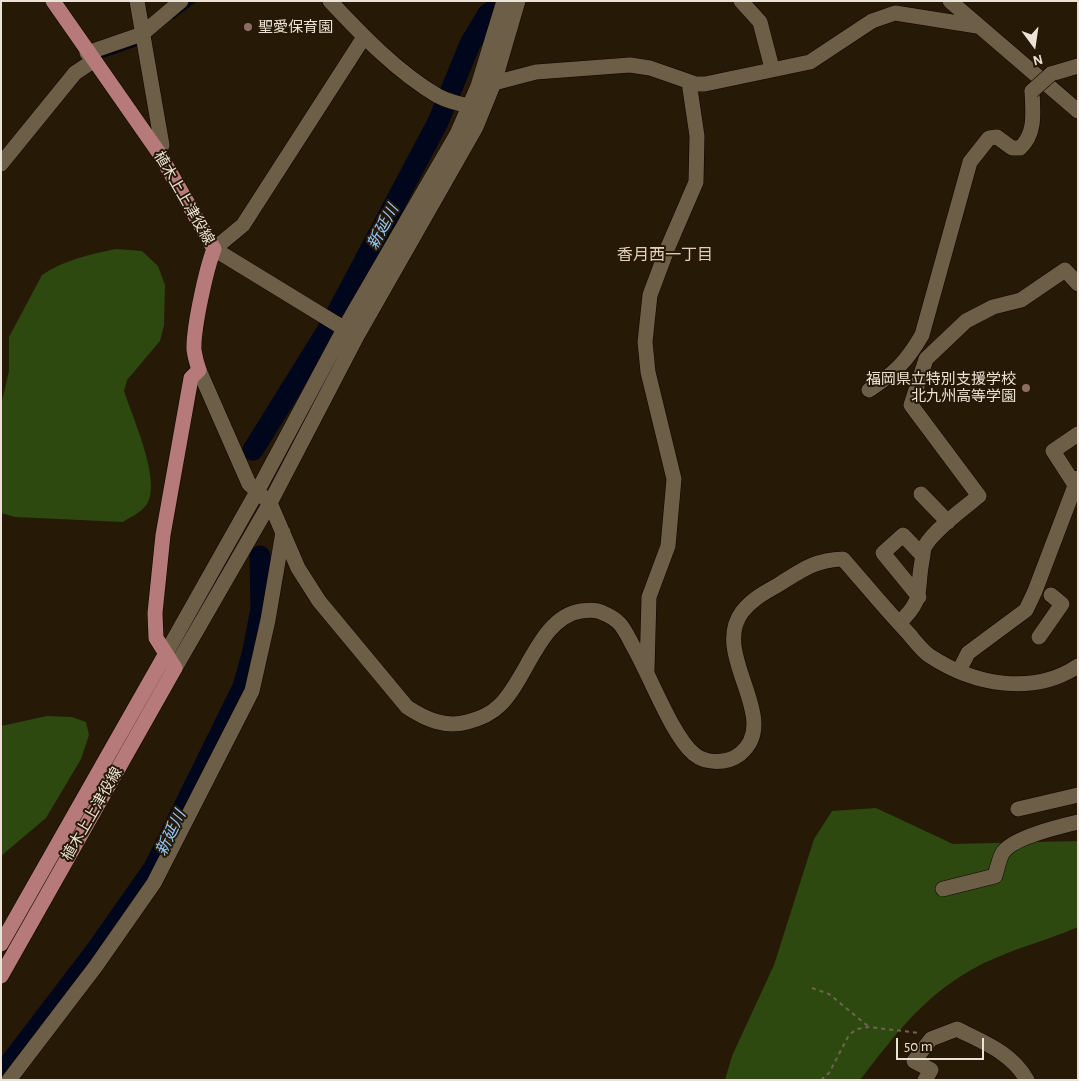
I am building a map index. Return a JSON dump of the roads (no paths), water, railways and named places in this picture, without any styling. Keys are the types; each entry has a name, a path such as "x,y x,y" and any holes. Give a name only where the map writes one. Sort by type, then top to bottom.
{"main road":[{"name":"植木上上津役線","path":"53,1 90,57 158,152 214,249 206,269 197,326 194,350 198,370"},
{"path":"175,668 156,638 155,613 163,536 191,378 198,370"},
{"name":"植木上上津役線","path":"1,944 165,655"},
{"name":"植木上上津役線","path":"1,976 175,668"}],"street":[{"path":"136,1 162,145 158,152"},
{"path":"1,164 90,57 142,34 181,1"},
{"path":"330,1 364,37 419,82 439,96 477,108"},
{"path":"477,108 504,1"},
{"path":"165,655 258,490 351,332 457,134 494,83 518,1"},
{"path":"741,1 760,22 772,68"},
{"path":"950,1 976,26 996,39 1078,111"},
{"path":"494,83 536,72 630,66 650,68 689,82 705,84 772,68 810,62 872,21 895,13 976,26"},
{"path":"351,332 214,249 243,225 364,37"},
{"path":"869,390 891,376 908,358 922,335 970,162 988,138 997,137 1012,148 1020,148 1026,142 1034,120 1032,91 1051,74 1078,66"},
{"path":"647,670 649,597 668,546 674,478 648,372 645,342 650,295 696,182 697,136 689,82"},
{"path":"898,623 911,612 919,597 925,546 948,522 979,496 911,405 926,359 966,321 993,307 1022,300 1066,270 1078,284"},
{"path":"175,668 270,503 351,332"},
{"path":"198,370 249,484 258,490 270,503 298,568 319,601 407,707 424,719 459,724 484,717 501,705 553,625 569,613 586,610 601,611 619,623 647,670 676,730 694,754 707,761 724,761 740,754 750,741 755,725 752,708 733,644 734,627 741,613 754,599 806,568 824,560 843,559 898,623 929,655 959,671 1011,686 1052,680 1078,666"},
{"path":"959,671 968,653 1026,610 1076,481 1053,451 1078,434"},
{"path":"921,494 948,522"},
{"path":"9,1080 96,966 154,883 252,691 268,620 283,532"},
{"path":"919,597 882,553 903,534 923,556"},
{"path":"1039,637 1062,604 1052,596"},
{"path":"1026,610 1049,622"},
{"path":"1018,809 1078,795"},
{"path":"1052,802 1061,826"},
{"path":"943,889 995,876 1002,852 1010,845 1061,826 1078,822"},
{"path":"925,1080 931,1070 914,1062 931,1039 957,1029 1005,1053 1021,1069 1027,1080"}],"waterway":[{"path":"173,17 194,1"},
{"name":"新延川","path":"253,450 330,326 438,122 470,44 488,14 505,1"},
{"path":"102,56 140,43"},
{"name":"新延川","path":"1,1075 97,949 154,868 243,687 253,651 261,609 260,556"}],"place":[{"name":"聖愛保育園","path":"248,27"},
{"name":"福岡県立特別支援学校 北九州高等学園","path":"1026,388"}],"district":[{"name":"香月西一丁目","path":"665,255"}]}
